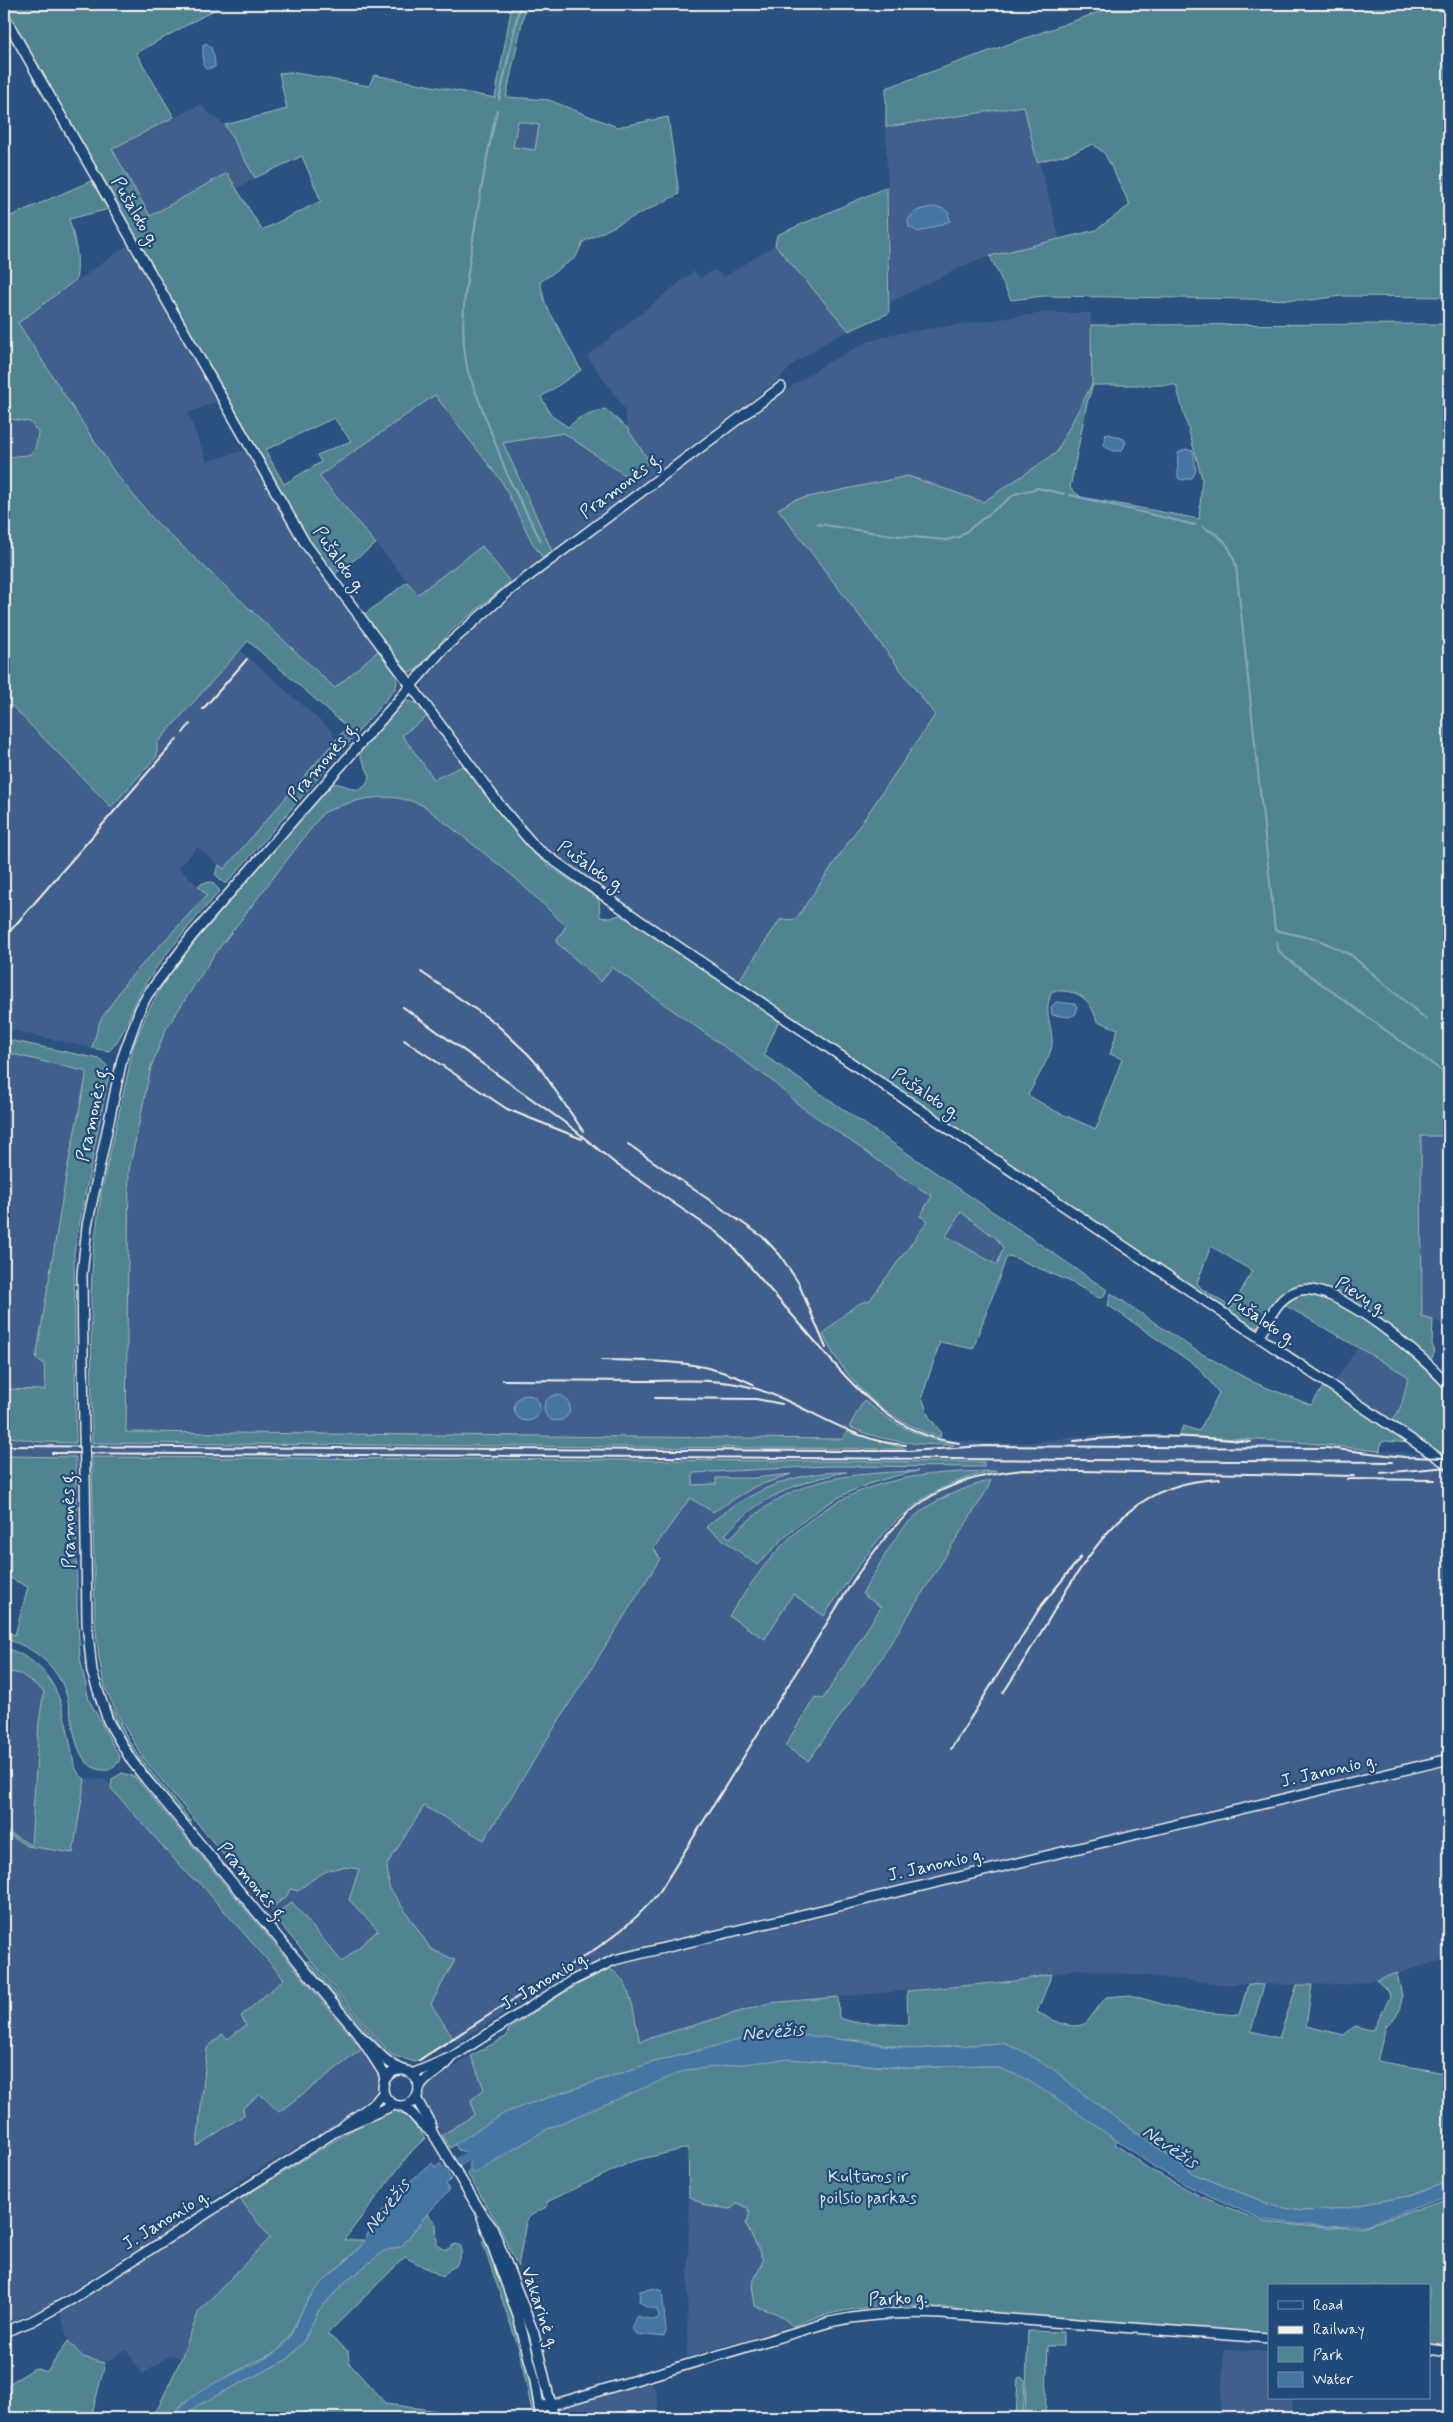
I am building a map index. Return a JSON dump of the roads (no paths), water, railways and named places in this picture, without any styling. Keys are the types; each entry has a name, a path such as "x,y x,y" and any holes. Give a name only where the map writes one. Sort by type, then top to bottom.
{"main road":[{"name":"Pušaloto g.","path":"4,16 305,543 507,814 536,848 1449,1465"},
{"name":"Pramonės g.","path":"385,2079 383,2072 360,2036 144,1778 108,1722 94,1682 88,1640 82,1275 86,1240 116,1083 124,1051 140,1009 187,942 444,648 494,603 781,388"},
{"name":"Pievų g.","path":"1259,1337 1283,1299 1300,1290 1317,1290 1345,1303 1402,1341 1428,1363 1449,1386"},
{"name":"J. Janonio g.","path":"412,2074 452,2057 578,1977 619,1958 1449,1759"},
{"name":"Pramonės g.","path":"360,2036 371,2044 388,2062 401,2069"},
{"name":"J. Janonio g.","path":"418,2093 422,2082 445,2067 452,2057"},
{"path":"401,2069 412,2074 418,2083 418,2093 410,2103 399,2106 386,2098 383,2093 385,2079 392,2072 401,2069"},
{"name":"J. Janonio g.","path":"341,2128 347,2121 375,2103 383,2093"},
{"name":"Vakarinė g.","path":"418,2093 432,2132 493,2229 527,2314 552,2404 554,2418"},
{"name":"J. Janonio g.","path":"4,2332 32,2321 72,2299 341,2128 399,2106"},
{"name":"Vakarinė g.","path":"399,2106 408,2109 423,2127 432,2132"},
{"name":"Vakarinė g.","path":"482,2214 486,2232 518,2316 541,2418"},
{"name":"Parko g.","path":"539,2407 830,2322 875,2314 900,2312 942,2314 1268,2338"},
{"path":"1430,2349 1449,2352"}],"water":[{"path":"206,43 212,50 215,67 206,69 203,65 203,45"},
{"path":"932,207 942,208 948,212 950,221 919,232 909,227 908,220 915,212"},
{"path":"1106,433 1124,439 1126,442 1122,451 1113,451 1104,446"},
{"path":"1186,449 1193,451 1196,471 1192,478 1182,480 1178,478 1178,453"},
{"path":"1056,1002 1075,1004 1077,1007 1076,1014 1069,1017 1052,1015 1051,1007"},
{"path":"527,1395 536,1399 540,1408 536,1417 527,1421 518,1417 514,1408 518,1399"},
{"path":"557,1395 566,1399 570,1408 566,1417 557,1421 548,1417 544,1408 548,1399"},
{"path":"773,2035 815,2036 913,2049 1002,2043 1021,2050 1053,2069 1083,2094 1194,2174 1274,2206 1300,2211 1332,2210 1409,2196 1449,2182 1449,2196 1365,2225 1327,2227 1263,2220 1186,2185 1153,2166 1056,2098 1022,2077 998,2068 980,2065 909,2068 789,2059 686,2070 547,2129 473,2174 470,2169 469,2155 458,2150 455,2144 505,2113 526,2105 651,2063 739,2040"},
{"path":"432,2163 435,2167 440,2163 451,2179 446,2184 449,2191 427,2214 402,2246 384,2251 344,2283 319,2310 303,2342 288,2359 200,2404 183,2418 172,2418 195,2395 262,2360 282,2347 292,2334 306,2303 316,2290 361,2246 378,2217 392,2200 407,2184"},
{"path":"654,2288 662,2291 666,2331 664,2337 636,2334 632,2329 636,2316 654,2320 659,2317 657,2309 646,2307 639,2301 640,2291"}],"waterway":[{"path":"499,100 520,4"},
{"path":"497,110 484,174 468,272 463,322 465,355 468,372 509,479 541,541"},
{"path":"817,524 891,535 946,540 959,537 1015,494 1038,488 1064,494"},
{"path":"1070,495 1195,525"},
{"path":"1203,527 1225,542 1236,566 1275,930 1319,940 1351,955 1427,1020"},
{"path":"1277,941 1278,949 1283,956 1449,1076"},
{"name":"Nevėžis","path":"434,2178 479,2149"}],"railway":[{"path":"203,709 247,659"},
{"path":"183,733 190,724"},
{"path":"4,938 177,739"},
{"path":"421,972 494,1022 528,1054 538,1065 583,1131"},
{"path":"403,1007 571,1127 616,1164 716,1232 732,1246 856,1387 892,1418 912,1430 935,1438 959,1443"},
{"path":"404,1040 507,1109 582,1139"},
{"path":"628,1144 763,1237 780,1255 798,1282 826,1348"},
{"path":"601,1360 678,1363 715,1370 753,1384"},
{"path":"503,1380 697,1381 737,1384 770,1393 865,1437 906,1445"},
{"path":"655,1398 756,1399 782,1404"},
{"path":"1074,1441 1162,1437 1207,1438 1251,1442"},
{"path":"4,1446 846,1451 907,1451 985,1446 1327,1448 1404,1457 1449,1458"},
{"path":"52,1453 1392,1462"},
{"path":"1381,1473 1449,1467"},
{"path":"418,2061 598,1947 631,1922 646,1907 660,1891 855,1578 890,1532 924,1501 943,1490 966,1481 1023,1470 1354,1476"},
{"path":"1003,1693 1082,1567 1112,1528 1128,1512 1147,1499 1168,1489 1192,1482 1220,1479"},
{"path":"1347,1479 1435,1480"},
{"path":"951,1749 1041,1606 1081,1557"}],"park label":[{"name":"Kultūros ir poilsio parkas","path":"868,2187"}]}
